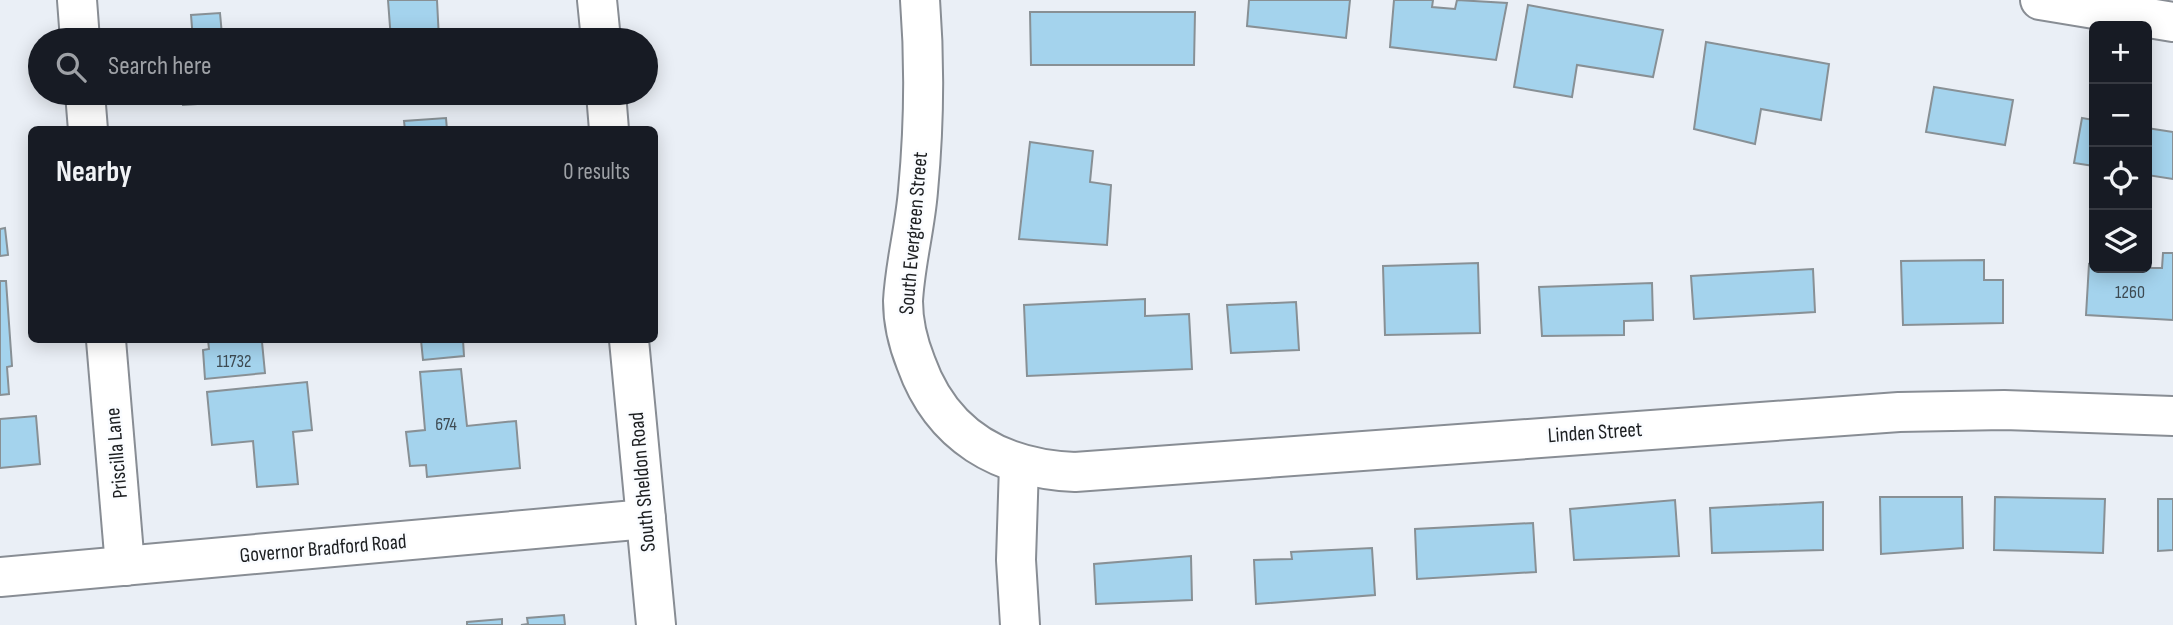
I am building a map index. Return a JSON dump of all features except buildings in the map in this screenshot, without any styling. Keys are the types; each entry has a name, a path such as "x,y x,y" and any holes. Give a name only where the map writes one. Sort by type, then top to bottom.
{"street":[{"path":"77,0 79,28"},
{"path":"597,0 600,28"},
{"name":"South Evergreen Street","path":"920,0 924,107 918,192 903,302 906,335 923,383 944,415 979,446 1019,465"},
{"path":"2040,0 2173,22"},
{"path":"86,105 88,126"},
{"path":"607,105 610,126"},
{"name":"Priscilla Lane","path":"106,343 125,566"},
{"name":"South Sheldon Road","path":"629,343 656,625"},
{"name":"Linden Street","path":"1019,465 1044,471 1075,472 1899,412 2004,410 2173,416"},
{"path":"1019,465 1016,560 1020,625"},
{"name":"Governor Bradford Road","path":"0,577 646,519"}]}
